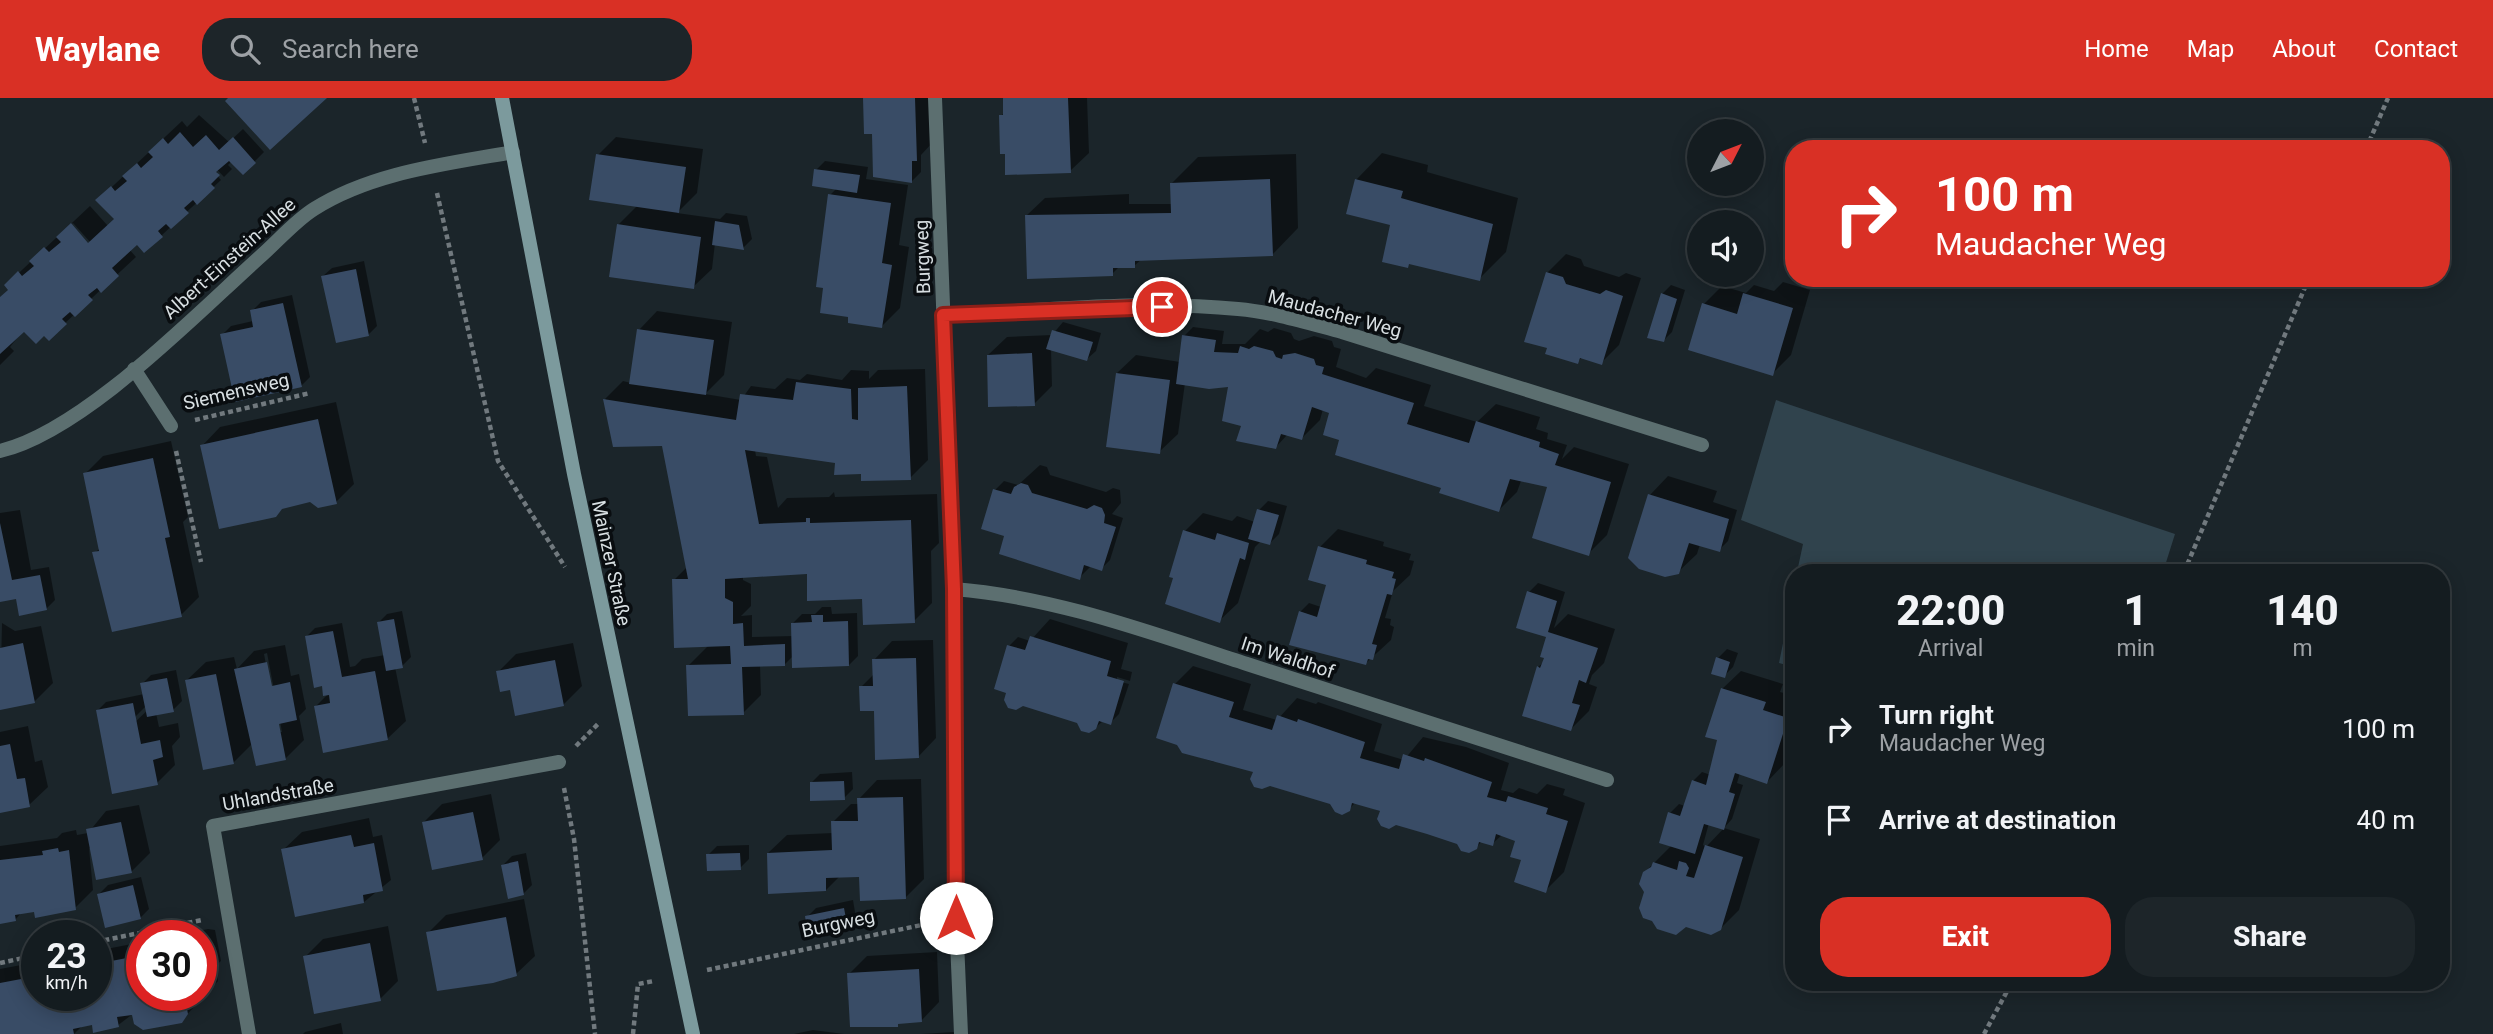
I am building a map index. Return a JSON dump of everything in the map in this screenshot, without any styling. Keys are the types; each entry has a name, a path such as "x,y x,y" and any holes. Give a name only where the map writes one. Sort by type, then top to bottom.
{"main road":[{"name":"Mainzer Straße","path":"502,98 574,474 693,1034"}],"street":[{"name":"Burgweg","path":"935,98 954,589 956,918 961,1034"},
{"name":"Albert-Einstein-Allee","path":"0,451 19,447 74,418 134,369 313,209 370,182 431,167 513,152"},
{"name":"Maudacher Weg","path":"943,315 1187,306 1239,309 1292,318 1702,445"},
{"name":"Siemensweg","path":"134,369 171,426"},
{"name":"Im Waldhof","path":"954,589 1002,593 1048,603 1138,629 1607,780"},
{"name":"Uhlandstraße","path":"249,1034 213,826 559,762"}],"path":[{"path":"414,98 498,461 568,571"},
{"path":"2370,140 2388,98"},
{"path":"2187,564 2305,287"},
{"name":"Siemensweg","path":"201,562 171,426 310,393"},
{"path":"594,1034 574,839 559,762 600,722 597,710"},
{"path":"112,939 228,914"},
{"name":"Burgweg","path":"728,965 956,918"},
{"path":"0,962 21,958"},
{"path":"1984,1034 2007,991"}],"shaded area":[{"path":"1776,400 2175,534 2166,564 1799,564 1803,544 1741,520"},
{"path":"1785,633 1785,665 1779,663"}],"building":[{"path":"228,98 327,98 270,150 225,101"},
{"path":"863,98 915,98 917,161 912,161 912,183 873,177 872,134 864,134"},
{"path":"1003,98 1068,98 1071,173 1005,175 1005,154 1000,154 999,115 1003,115"},
{"path":"180,132 193,147 206,135 219,150 233,137 256,163 243,175 229,161 216,172 220,175 211,184 215,188 197,205 193,200 184,208 189,213 171,229 166,224 158,231 163,237 144,253 137,245 112,268 119,276 101,293 97,288 88,295 93,300 75,317 70,312 62,319 67,324 49,341 44,336 36,344 24,332 0,354 0,297 8,290 4,285 18,271 22,276 34,266 29,261 44,247 49,252 61,242 56,237 71,223 88,243 114,219 95,200 111,186 115,191 127,181 122,176 137,163 141,168 153,157 148,152 163,138 168,144"},
{"path":"596,154 686,167 679,213 589,200"},
{"path":"814,169 860,175 857,193 812,186"},
{"path":"1270,179 1273,256 1135,261 1135,268 1113,268 1113,276 1027,279 1025,215 1171,213 1170,183"},
{"path":"1355,179 1403,191 1401,198 1493,224 1480,281 1409,264 1408,268 1382,262 1390,225 1346,214"},
{"path":"828,194 891,203 882,263 892,265 882,328 848,323 848,317 820,313 823,288 816,287"},
{"path":"715,221 739,225 744,250 712,245"},
{"path":"617,224 701,237 694,289 609,277"},
{"path":"356,269 369,336 336,343 321,276"},
{"path":"1546,272 1563,277 1566,284 1600,294 1606,290 1623,296 1602,365 1580,358 1578,364 1545,354 1547,348 1524,342"},
{"path":"1661,293 1677,299 1664,342 1647,338"},
{"path":"1743,293 1793,308 1773,376 1688,350 1702,303 1737,314"},
{"path":"283,303 302,387 235,402 220,334 253,327 250,310"},
{"path":"637,329 714,340 706,395 629,384"},
{"path":"1052,330 1093,342 1087,361 1046,349"},
{"path":"1182,335 1216,340 1214,352 1238,353 1240,346 1249,349 1254,346 1273,351 1276,357 1282,359 1283,355 1295,353 1314,359 1316,365 1324,367 1322,374 1414,403 1407,424 1469,443 1476,421 1540,442 1539,447 1559,454 1555,465 1611,482 1589,556 1532,538 1547,487 1510,479 1499,512 1439,493 1441,488 1335,455 1339,440 1323,435 1329,413 1312,407 1302,440 1281,434 1276,449 1236,441 1241,426 1222,421 1228,387 1209,389 1176,384"},
{"path":"1032,353 1035,406 988,407 987,355"},
{"path":"1116,373 1170,380 1160,454 1106,447"},
{"path":"796,382 851,389 852,419 858,420 858,388 907,386 911,480 861,481 861,474 834,475 835,463 745,450 759,524 806,522 806,518 810,518 810,523 911,520 915,623 863,625 862,599 807,601 807,574 725,579 725,598 733,602 733,624 743,623 744,646 785,644 785,666 742,667 744,715 688,716 686,665 731,664 730,646 674,648 672,579 688,579 662,446 613,447 603,399 736,420 740,394 793,400"},
{"path":"318,419 337,504 318,508 310,502 282,509 276,517 219,529 200,445"},
{"path":"153,458 170,537 165,538 182,617 112,632 92,552 99,551 83,473"},
{"path":"1021,483 1028,485 1032,493 1087,509 1094,505 1102,508 1104,523 1116,527 1102,571 1084,565 1080,580 999,554 1004,536 981,529 993,489 1011,494 1014,487"},
{"path":"1648,494 1729,519 1720,552 1689,543 1679,574 1665,577 1639,569 1628,558"},
{"path":"1257,509 1279,515 1270,545 1248,539"},
{"path":"0,523 12,580 40,575 47,610 19,616 16,599 0,602"},
{"path":"1183,530 1215,540 1217,533 1249,543 1245,560 1240,558 1220,623 1165,604 1173,578 1169,577"},
{"path":"1318,546 1367,560 1366,564 1394,572 1392,578 1396,579 1392,595 1387,594 1372,644 1377,645 1373,660 1368,659 1366,665 1289,645 1299,611 1317,617 1326,585 1308,580"},
{"path":"1527,591 1557,601 1548,632 1598,648 1586,683 1579,680 1572,703 1580,705 1571,731 1522,716 1537,666 1540,668 1544,658 1540,657 1546,637 1516,628"},
{"path":"811,615 823,615 823,622 848,621 849,666 792,668 791,623 812,622"},
{"path":"394,619 403,668 386,671 377,622"},
{"path":"333,631 342,677 375,671 388,740 323,753 314,706 330,703 329,695 323,696 322,686 314,688 305,636"},
{"path":"1030,636 1111,661 1107,676 1124,681 1111,725 1099,721 1096,729 1089,733 1081,731 1077,723 1023,706 1016,710 1008,708 1004,700 1006,693 994,689 1007,645 1025,650"},
{"path":"23,643 35,703 0,710 0,648"},
{"path":"1716,657 1730,662 1725,678 1711,674"},
{"path":"916,658 919,758 875,760 874,711 860,711 859,686 873,686 872,659"},
{"path":"555,660 564,706 515,716 510,690 500,692 496,671"},
{"path":"267,662 272,686 290,682 297,720 279,724 286,760 256,766 234,669"},
{"path":"216,674 234,764 203,770 185,680"},
{"path":"167,678 174,712 147,717 140,683"},
{"path":"1173,683 1234,702 1229,717 1272,730 1277,715 1297,722 1298,719 1365,742 1360,758 1399,769 1403,754 1424,761 1425,758 1492,782 1487,797 1506,802 1508,796 1548,808 1546,814 1568,821 1546,893 1514,882 1521,860 1510,857 1515,841 1496,834 1493,846 1479,842 1477,849 1469,853 1461,851 1457,844 1427,834 1396,825 1389,829 1381,826 1377,819 1380,811 1352,803 1350,811 1342,815 1335,812 1330,804 1270,786 1262,789 1254,787 1250,779 1253,772 1182,753 1177,745 1156,738"},
{"path":"1721,688 1766,702 1763,710 1785,717 1785,727 1767,784 1735,773 1729,792 1735,794 1724,830 1704,824 1695,854 1659,843 1668,812 1680,816 1692,780 1706,785 1717,740 1705,737"},
{"path":"133,703 141,744 160,740 163,757 153,760 158,785 112,794 96,710"},
{"path":"10,744 17,779 25,778 30,807 0,813 0,746"},
{"path":"844,781 845,800 810,801 810,782"},
{"path":"903,797 906,899 860,901 859,877 826,878 826,891 768,894 767,853 832,850 831,821 858,821 857,798"},
{"path":"473,812 483,860 432,870 422,822"},
{"path":"121,822 132,873 96,880 86,829"},
{"path":"351,835 354,847 374,843 383,891 363,895 364,903 295,917 281,849"},
{"path":"1705,845 1743,857 1721,930 1711,935 1686,927 1676,935 1657,929 1652,921 1643,918 1639,908 1644,892 1639,884 1643,872 1651,867 1653,862 1677,870 1679,861 1686,863 1689,868 1686,876 1694,878"},
{"path":"58,848 59,852 69,850 76,910 35,918 34,912 15,915 16,921 0,924 0,860 43,855 42,851"},
{"path":"740,853 741,870 707,871 706,854"},
{"path":"518,861 524,895 508,899 501,865"},
{"path":"133,885 141,919 126,920 126,923 112,926 112,920 103,920 97,894"},
{"path":"844,908 848,929 808,936 805,916"},
{"path":"506,917 517,976 493,983 437,991 426,932"},
{"path":"370,943 381,1001 314,1014 303,956"},
{"path":"126,958 126,1011 187,1011 182,1023 143,1030 134,1024 132,1015 117,1017 119,1027 93,1033 92,1025 73,1029 74,1034 0,1034 0,983 21,979 21,1011 112,1011 112,961"},
{"path":"919,969 922,1022 898,1024 898,1027 850,1027 847,973"}],"route":[{"path":"956,918 954,589 943,315 1162,307"}]}
